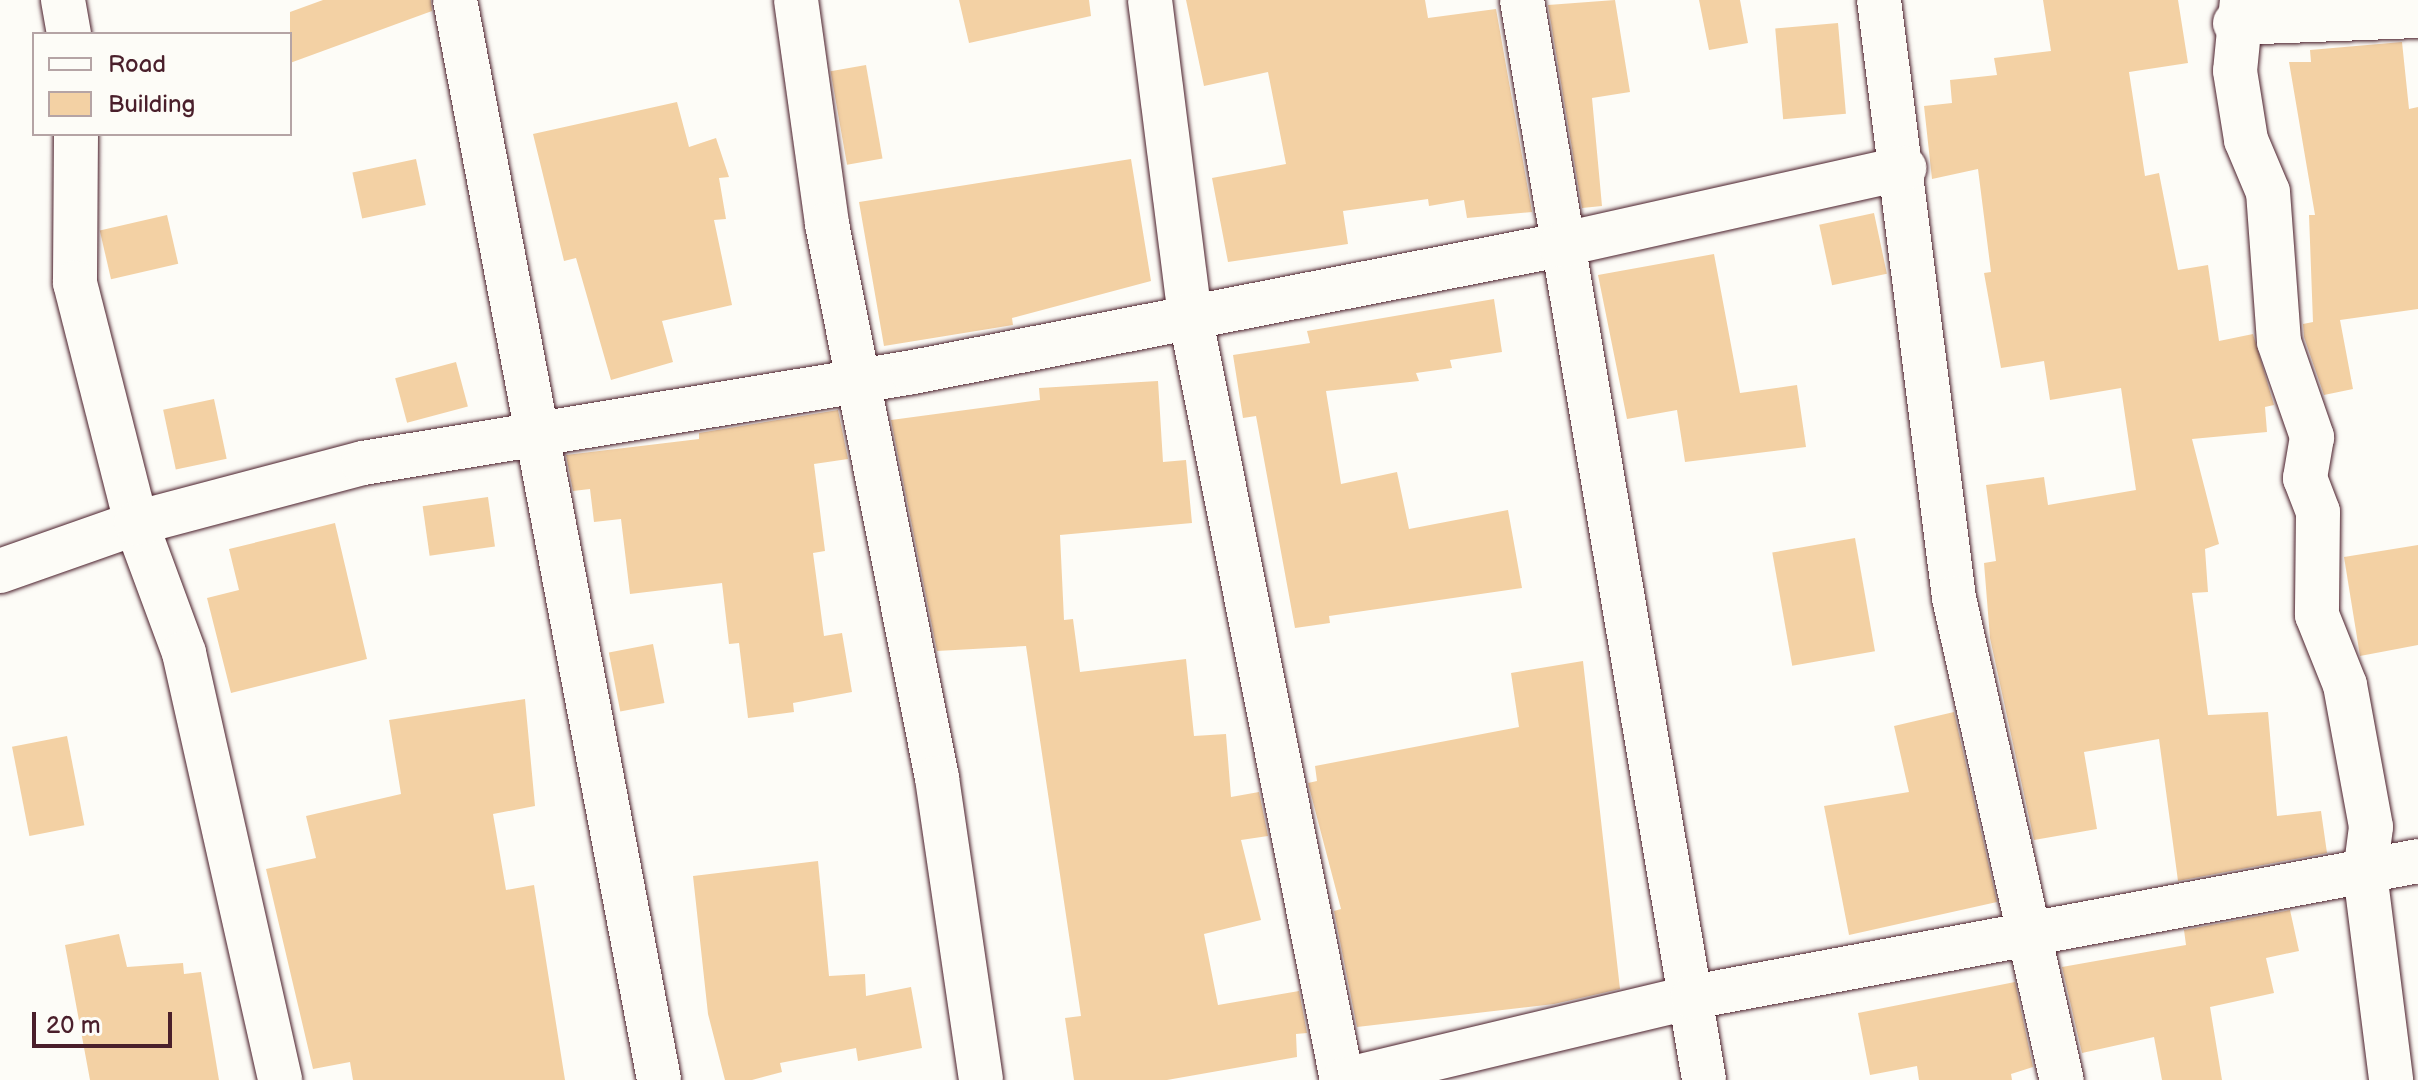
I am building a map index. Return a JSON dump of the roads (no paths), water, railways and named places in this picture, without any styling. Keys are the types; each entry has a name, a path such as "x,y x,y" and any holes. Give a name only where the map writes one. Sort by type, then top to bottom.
{"street":[{"path":"63,0 69,32"},
{"path":"455,0 540,430 659,1080"},
{"path":"796,0 827,224 937,778 981,1080"},
{"path":"1150,0 1190,315 1343,1080 1693,997 2024,931 2365,873 2418,861"},
{"path":"1522,0 1560,245 1693,997 1704,1080"},
{"path":"1879,0 1904,168 1954,598 2024,931 2062,1080"},
{"path":"2391,1080 2365,873 2371,827 2345,685 2317,615 2318,512 2305,478 2312,437 2279,342 2268,192 2246,140 2238,11 2418,16"},
{"path":"76,136 75,283 136,523 184,653 280,1080"},
{"path":"0,571 136,523 363,463 540,430 858,382 1560,245 1904,168"}]}
